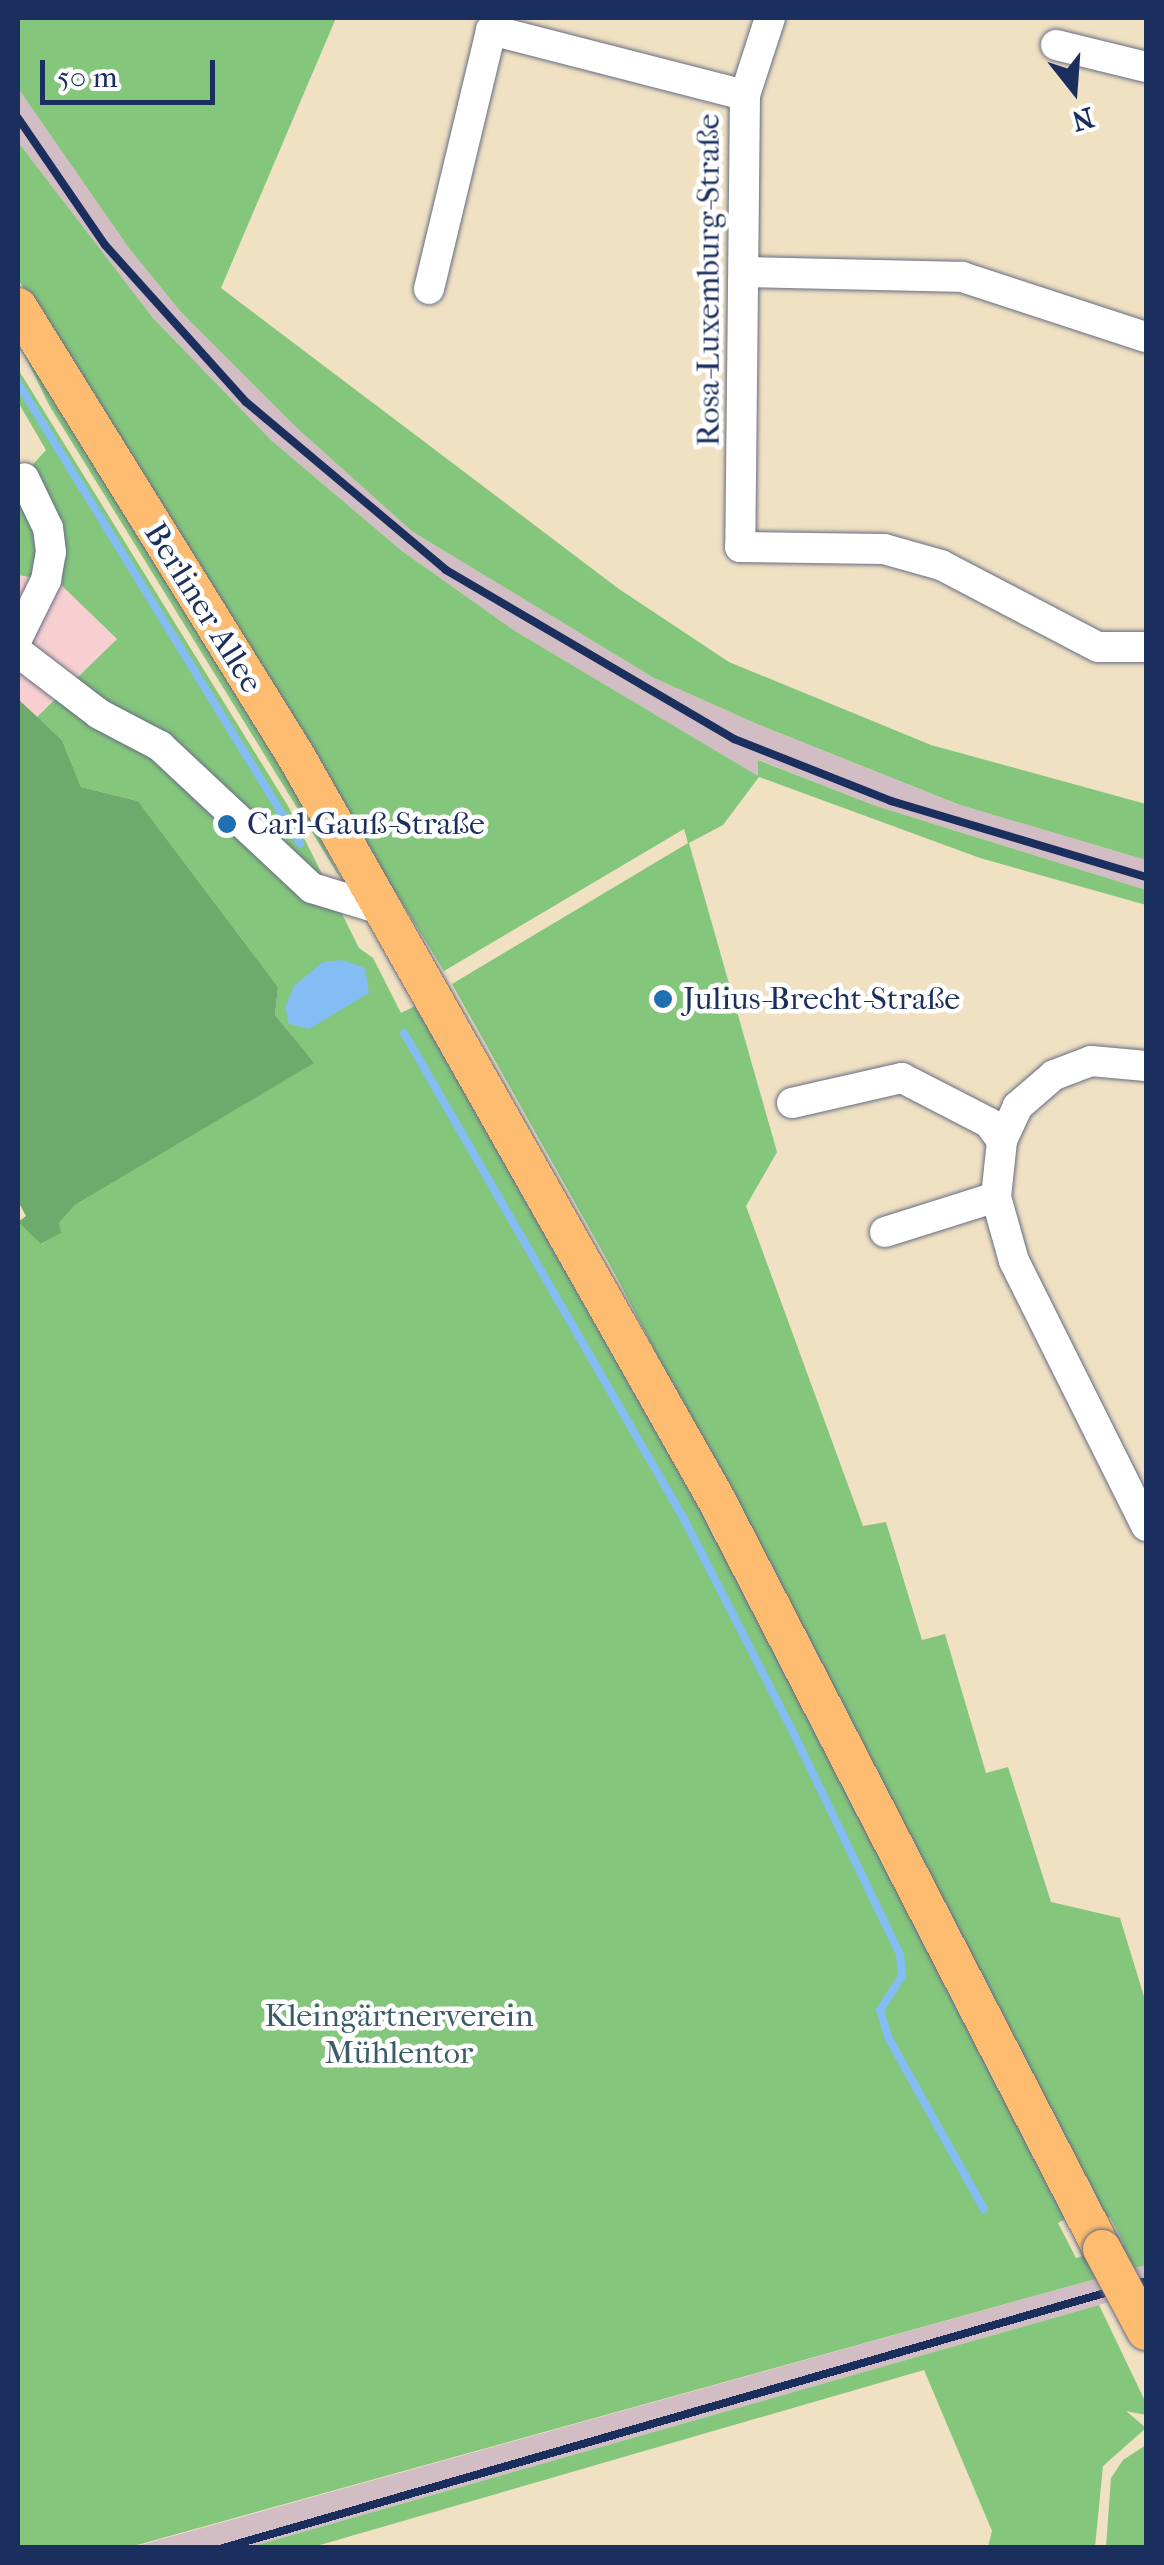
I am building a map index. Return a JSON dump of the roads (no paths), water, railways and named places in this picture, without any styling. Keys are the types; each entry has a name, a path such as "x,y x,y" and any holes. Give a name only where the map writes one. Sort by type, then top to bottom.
{"main road":[{"name":"Berliner Allee","path":"18,307 384,910 716,1499 1146,2332"}],"street":[{"name":"Rosa-Luxemburg-Straße","path":"770,18 745,95 748,272 740,548 884,549 940,565 1098,647 1146,647"},
{"path":"430,288 490,30 745,95"},
{"path":"1056,45 1146,67"},
{"path":"748,272 962,277 1146,337"},
{"path":"18,637 46,580 52,552 48,528 24,478"},
{"path":"18,652 98,714 174,757 312,888 384,910"},
{"path":"1146,1066 1092,1062 1054,1075 1018,1106 1002,1141 996,1197 1014,1261 1146,1526"},
{"path":"792,1103 902,1078 989,1123 1002,1141"},
{"path":"885,1232 996,1197"}],"water":[{"path":"342,960 365,968 369,993 309,1029 289,1024 285,1008 294,986 323,962"}],"waterway":[{"path":"18,383 300,843"},
{"path":"404,1033 684,1519 792,1730 900,1954 902,1976 880,2010 889,2039 984,2209"}],"railway":[{"path":"18,118 105,245 246,402 446,570 734,739 891,801 1146,877"},
{"path":"223,2548 1146,2281"}],"place":[{"name":"Carl-Gauß-Straße","path":"227,824"},
{"name":"Julius-Brecht-Straße","path":"663,999"}],"park label":[{"name":"Kleingärtnerverein Mühlentor","path":"399,2036"}]}
